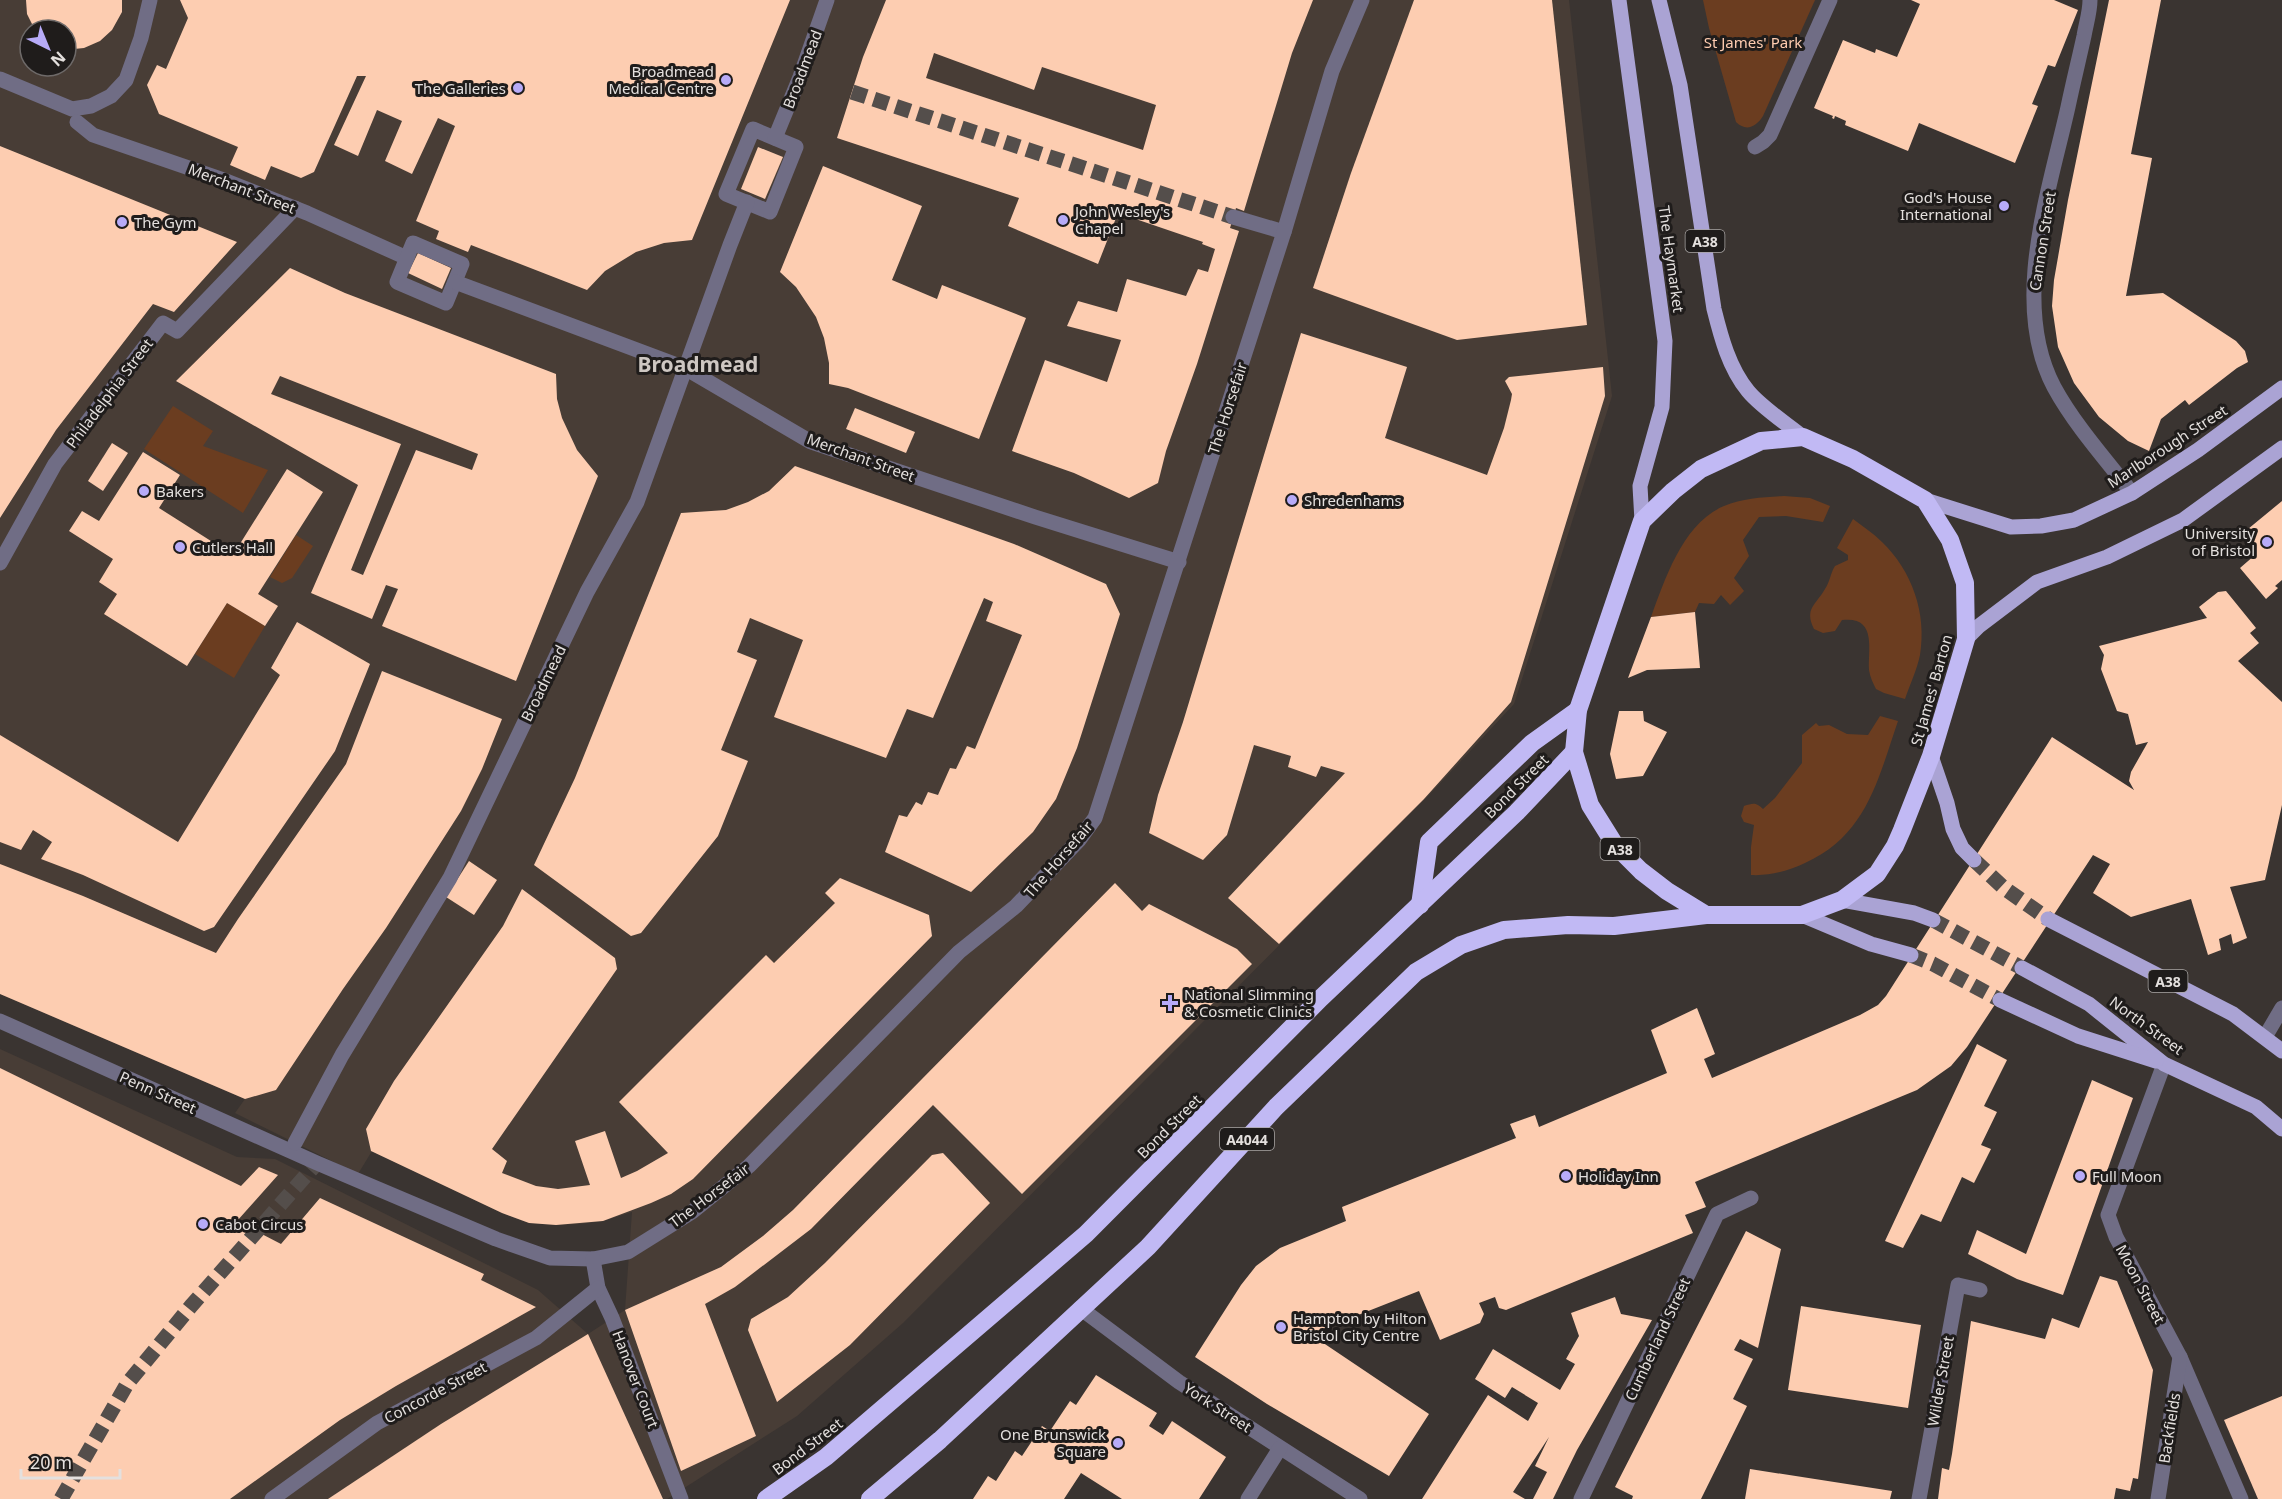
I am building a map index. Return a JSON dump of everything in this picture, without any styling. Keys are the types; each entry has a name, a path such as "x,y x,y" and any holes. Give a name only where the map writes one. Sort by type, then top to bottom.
{"highway":[{"name":"St James' Barton","path":"1803,437 1853,459 1925,500 1950,540 1965,583 1966,639 1931,756 1895,846 1877,874 1842,900 1802,915 1706,915 1641,871 1615,845 1590,806 1574,752 1578,710 1642,521 1673,491 1709,465 1761,441 1803,437"},
{"path":"1420,905 1429,842 1532,743 1578,710"},
{"name":"Bond Street","path":"766,1499 826,1457 1086,1234 1321,998 1523,806 1574,752"},
{"name":"A4044","path":"870,1499 940,1440 1148,1247 1276,1107 1416,972 1461,945 1504,930 1568,925 1614,926 1706,915"}],"main road":[{"name":"The Haymarket","path":"1619,0 1665,341 1662,407 1640,486 1642,521"},
{"name":"A38","path":"1659,0 1680,85 1714,309 1725,348 1748,391 1803,437"},
{"name":"Marlborough Street","path":"1925,500 2011,527 2041,526 2074,520 2132,494 2198,450 2282,388"},
{"path":"1966,639 1979,626 2037,582 2107,558 2183,520 2282,448"},
{"path":"1931,756 1953,829 1962,848 1974,860"},
{"path":"1842,900 1914,913 1933,920"},
{"name":"A38","path":"1802,915 1871,944 1911,955"},
{"name":"A38","path":"2048,919 2234,1014 2282,1051"},
{"name":"North Street","path":"2022,968 2089,1004 2164,1064 2256,1107 2282,1129"},
{"path":"2000,1000 2078,1036 2164,1064"}],"street":[{"path":"0,80 72,109 91,106 111,96 126,80 141,38 150,0"},
{"name":"Broadmead","path":"775,138 800,77 827,0"},
{"name":"The Horsefair","path":"317,1163 550,1258 593,1259 628,1252 692,1212 749,1166 959,952 1016,906 1079,840 1095,818 1284,232 1332,71 1362,0"},
{"path":"1755,147 1770,135 1830,0"},
{"name":"Cannon Street","path":"2090,0 2043,219 2034,275 2033,307 2044,364 2054,386 2069,410 2132,494"},
{"name":"Merchant Street","path":"77,122 93,135 222,178 407,258"},
{"path":"753,129 796,147 770,212 747,202 726,194 753,129"},
{"name":"Broadmead","path":"295,1143 342,1055 450,878 587,592 637,502 747,202"},
{"name":"Philadelphia Street","path":"0,563 55,464 163,323 177,331 295,208"},
{"path":"1233,217 1284,232"},
{"path":"413,243 462,264 455,282 446,303 397,282 413,243"},
{"name":"Merchant Street","path":"455,282 685,368 811,442 1035,517 1179,562"},
{"path":"2265,1037 2282,1008"},
{"name":"Penn Street","path":"0,1021 317,1163"},
{"name":"Moon Street","path":"2164,1064 2108,1215 2116,1237 2180,1357 2241,1499"},
{"name":"Cumberland Street","path":"1581,1499 1717,1214 1751,1198"},
{"name":"Hanover Court","path":"593,1259 598,1288 612,1318 681,1499"},
{"name":"Wilder Street","path":"1918,1499 1958,1285 1980,1290"},
{"name":"Concorde Street","path":"272,1499 377,1423 536,1338 598,1288"},
{"name":"York Street","path":"1080,1308 1170,1375 1360,1499"},
{"name":"Backfields","path":"2158,1499 2180,1357"},
{"path":"1248,1499 1280,1448"}],"shaded area":[{"path":"0,0 1569,0 1612,396 1514,704 1430,794 903,1323 797,1416 667,1499 0,1499 0,1049 237,1157 275,1159 538,1290 588,1334 625,1310 632,1212 603,1221 580,1224 529,1223 502,1213 372,1151 358,1174 235,1113 245,1099 0,994 0,461 26,257 60,170 0,146"}],"green space":[{"name":"St James' Park","path":"1703,0 1815,0 1763,116 1751,127 1743,127 1736,122"},
{"path":"173,406 213,431 203,446 268,470 243,513 144,449"},
{"path":"1784,496 1810,498 1830,506 1823,522 1786,516 1759,517 1743,540 1749,556 1734,578 1744,591 1730,605 1721,595 1714,604 1699,603 1695,612 1651,617 1677,554 1697,525 1710,514 1731,503 1754,498"},
{"path":"1853,519 1893,553 1909,579 1915,594 1919,608 1922,639 1919,661 1905,699 1876,689 1869,670 1868,635 1861,623 1842,620 1835,631 1823,633 1814,629 1811,622 1812,607 1827,586 1835,566 1848,560 1848,555 1837,548"},
{"path":"296,535 313,546 292,578 282,583 270,577"},
{"path":"227,603 265,626 234,678 195,654"},
{"path":"1880,716 1898,721 1876,784 1856,821 1843,837 1826,851 1805,863 1779,872 1751,875 1754,825 1744,822 1741,816 1744,806 1754,804 1763,809 1775,798 1802,763 1802,735 1816,723 1819,726 1829,725 1847,734 1868,735"}],"building":[{"path":"26,0 122,0 122,12 112,30 100,41 84,48 78,49 78,18 29,18"},
{"path":"180,0 790,0 692,240 664,243 636,252 605,271 587,290 471,245 468,252 436,239 439,231 416,221 455,126 438,118 412,174 385,161 402,121 377,110 358,156 334,145 366,76 357,76 314,172 301,178 271,166 265,180 230,165 238,147 159,114 147,85 157,65 166,69 188,18"},
{"path":"886,0 1313,0 1292,53 1244,211 1236,208 1230,228 1239,231 1197,364 1166,451 1158,483 1129,498 1074,473 1012,451 1045,360 1107,382 1121,340 1067,326 1078,301 1117,312 1127,279 1186,296 1198,269 1208,272 1215,249 1202,244 1203,242 1118,213 1098,264 1008,226 1019,198 837,138 863,57","holes":["934,53 1034,90 1042,67 1156,105 1143,150 926,78"]},
{"path":"1414,0 1552,0 1587,325 1457,340 1313,288 1351,173"},
{"path":"1911,0 2054,0 2078,10 2055,67 2048,65 2032,104 2038,106 2015,163 1919,123 1908,151 1845,125 1846,121 1835,116 1834,119 1833,116 1814,108 1843,40 1875,53 1876,49 1897,57 1920,4"},
{"path":"2109,0 2161,0 2131,154 2152,158 2126,296 2163,293 2236,341 2245,351 2248,362 2189,405 2185,400 2161,419 2149,451 2128,441 2099,417 2074,383 2058,347 2052,306 2054,280 2068,200"},
{"path":"0,146 237,242 174,312 153,304 56,430 0,518"},
{"path":"758,147 783,157 765,199 741,189"},
{"path":"823,166 922,206 892,280 937,299 942,285 1026,318 979,439 848,388 829,384 829,363 824,338 816,317 796,287 780,272"},
{"path":"418,253 451,268 442,289 408,273"},
{"path":"290,268 345,293 556,374 557,399 562,418 577,450 598,476 516,681 382,626 398,589 386,585 372,619 311,593 358,485 176,381","holes":["280,376 478,454 472,470 416,450 363,575 351,570 401,444 271,394"]},
{"path":"1301,333 1407,367 1385,438 1487,475 1504,428 1511,400 1512,394 1505,381 1509,377 1603,367 1605,396 1511,702 1424,799 1279,944 1228,898 1345,773 1321,766 1316,777 1288,767 1291,756 1254,745 1227,835 1203,860 1149,833 1158,795 1183,722"},
{"path":"855,408 915,432 906,453 846,429"},
{"path":"112,443 128,453 103,491 88,481"},
{"path":"143,452 180,475 159,508 233,555 287,469 323,492 258,594 278,606 265,626 227,603 187,666 104,614 117,594 99,582 113,559 69,531 82,511 99,521"},
{"path":"795,466 1014,544 1106,584 1120,614 1077,748 1056,799 1033,832 971,892 885,852 899,815 907,817 916,802 922,805 928,792 938,795 950,768 956,769 967,746 975,749 1022,635 986,621 993,602 984,598 933,718 907,709 886,758 774,717 803,640 750,618 737,652 757,660 721,750 748,761 718,836 641,933 631,936 534,865 575,778 681,513 726,510 748,502 769,491"},
{"name":"University of Bristol","path":"2282,501 2282,580 2275,586 2278,588 2266,599 2240,568 2255,555 2248,529"},
{"path":"2226,591 2256,628 2250,633 2259,643 2238,661 2282,702 2282,805 2265,880 2230,887 2247,938 2233,944 2231,934 2219,939 2221,950 2208,955 2191,899 2131,917 2093,893 2110,864 2093,855 1967,1047 1951,1066 1917,1090 1695,1182 1706,1207 1685,1215 1693,1233 1506,1310 1499,1308 1495,1297 1479,1303 1484,1314 1480,1323 1440,1340 1419,1291 1310,1334 1429,1414 1389,1476 1267,1404 1195,1357 1241,1285 1256,1266 1280,1248 1346,1221 1342,1207 1516,1138 1510,1124 1535,1115 1539,1127 1667,1073 1651,1030 1697,1008 1715,1054 1704,1059 1712,1078 1860,1015 1878,1005 1886,996 2052,737 2134,790 2129,781 2131,772 2148,742 2136,745 2128,714 2117,711 2101,669 2104,655 2099,646 2207,618 2199,607 2218,592"},
{"path":"1695,612 1700,668 1647,670 1628,678 1651,617"},
{"path":"297,622 370,664 335,751 214,927 204,931 83,875 41,859 52,842 33,830 21,850 0,842 0,735 178,842 280,675 271,668"},
{"path":"382,671 502,719 482,769 461,811 386,928 276,1090 245,1099 0,994 0,864 83,896 216,953 346,764"},
{"path":"1619,711 1643,711 1644,721 1667,732 1643,776 1616,779 1610,754"},
{"path":"469,861 497,880 474,915 446,897"},
{"path":"840,878 929,915 932,936 693,1179 671,1194 603,1221 556,1225 529,1223 502,1213 371,1151 366,1129 394,1081 503,926 522,889 615,958 617,969 492,1149 507,1161 502,1173 536,1186 558,1189 590,1185 575,1141 605,1131 621,1178 668,1153 619,1102 766,955 774,963 835,903 825,893"},
{"path":"1115,883 1142,911 1149,904 1237,949 1252,964 1022,1194 933,1105 811,1229 735,1287 705,1304 756,1436 681,1471 625,1310 721,1267 793,1210"},
{"path":"1977,1044 2007,1060 1984,1106 1997,1112 1981,1145 1991,1149 1974,1183 1962,1177 1941,1222 1921,1214 1903,1248 1885,1241"},
{"name":"Cabot Circus","path":"0,1068 241,1186 259,1167 278,1175 237,1221 281,1244 320,1198 484,1274 481,1280 536,1307 340,1420 230,1499 0,1499"},
{"name":"Full Moon","path":"2092,1080 2133,1098 2063,1295 2017,1279 1968,1254 1977,1230 2026,1254"},
{"path":"943,1153 990,1203 850,1345 777,1402 748,1330 751,1319 788,1297 932,1155"},
{"path":"1746,1231 1781,1249 1758,1348 1740,1339 1734,1350 1753,1359 1733,1399 1747,1406 1701,1499 1632,1499 1633,1496 1615,1487"},
{"path":"2100,1276 2117,1281 2153,1370 2138,1479 2133,1478 2130,1491 2116,1488 2114,1499 1938,1499 1942,1468 1949,1470 1952,1454 1971,1321 2045,1339 2052,1318 2079,1328"},
{"path":"1615,1297 1621,1314 1652,1320 1577,1450 1553,1499 1533,1499 1547,1472 1535,1466 1549,1437 1513,1492 1525,1499 1422,1499 1488,1395 1528,1421 1538,1403 1512,1387 1505,1398 1475,1379 1493,1349 1560,1390 1575,1364 1566,1359 1579,1336 1571,1313"},
{"path":"1801,1306 1921,1325 1908,1408 1788,1390"},
{"path":"588,1334 663,1499 328,1499 441,1424"},
{"name":"One Brunswick Square","path":"1096,1375 1157,1413 1149,1426 1163,1435 1172,1421 1226,1457 1199,1499 1122,1499 1081,1473 1064,1499 973,1499 988,1476 996,1481 1015,1451 1022,1456 1042,1426 1050,1431 1070,1401 1076,1405"},
{"path":"2282,1396 2282,1499 2258,1499 2224,1420"},
{"path":"1750,1469 1892,1491 1890,1499 1745,1499"}],"tunnel":[{"path":"852,92 1233,217"},
{"path":"1974,860 2004,888 2048,919"},
{"path":"1933,920 2022,968"},
{"path":"1911,955 1933,964 2000,1000"},
{"path":"61,1499 127,1384 191,1306 317,1163"}],"place":[{"name":"Broadmead Medical Centre","path":"726,80"},
{"name":"The Galleries","path":"518,88"},
{"name":"God's House International","path":"2004,206"},
{"name":"John Wesley's Chapel","path":"1063,220"},
{"name":"The Gym","path":"122,222"},
{"name":"Bakers","path":"144,491"},
{"name":"Shredenhams","path":"1292,500"},
{"name":"University of Bristol","path":"2267,542"},
{"name":"Cutlers Hall","path":"180,547"},
{"name":"National Slimming & Cosmetic Clinics","path":"1170,1003"},
{"name":"Holiday Inn","path":"1566,1176"},
{"name":"Full Moon","path":"2080,1176"},
{"name":"Cabot Circus","path":"203,1224"},
{"name":"Hampton by Hilton Bristol City Centre","path":"1281,1327"},
{"name":"One Brunswick Square","path":"1118,1443"}],"district":[{"name":"Broadmead","path":"698,364"}]}
